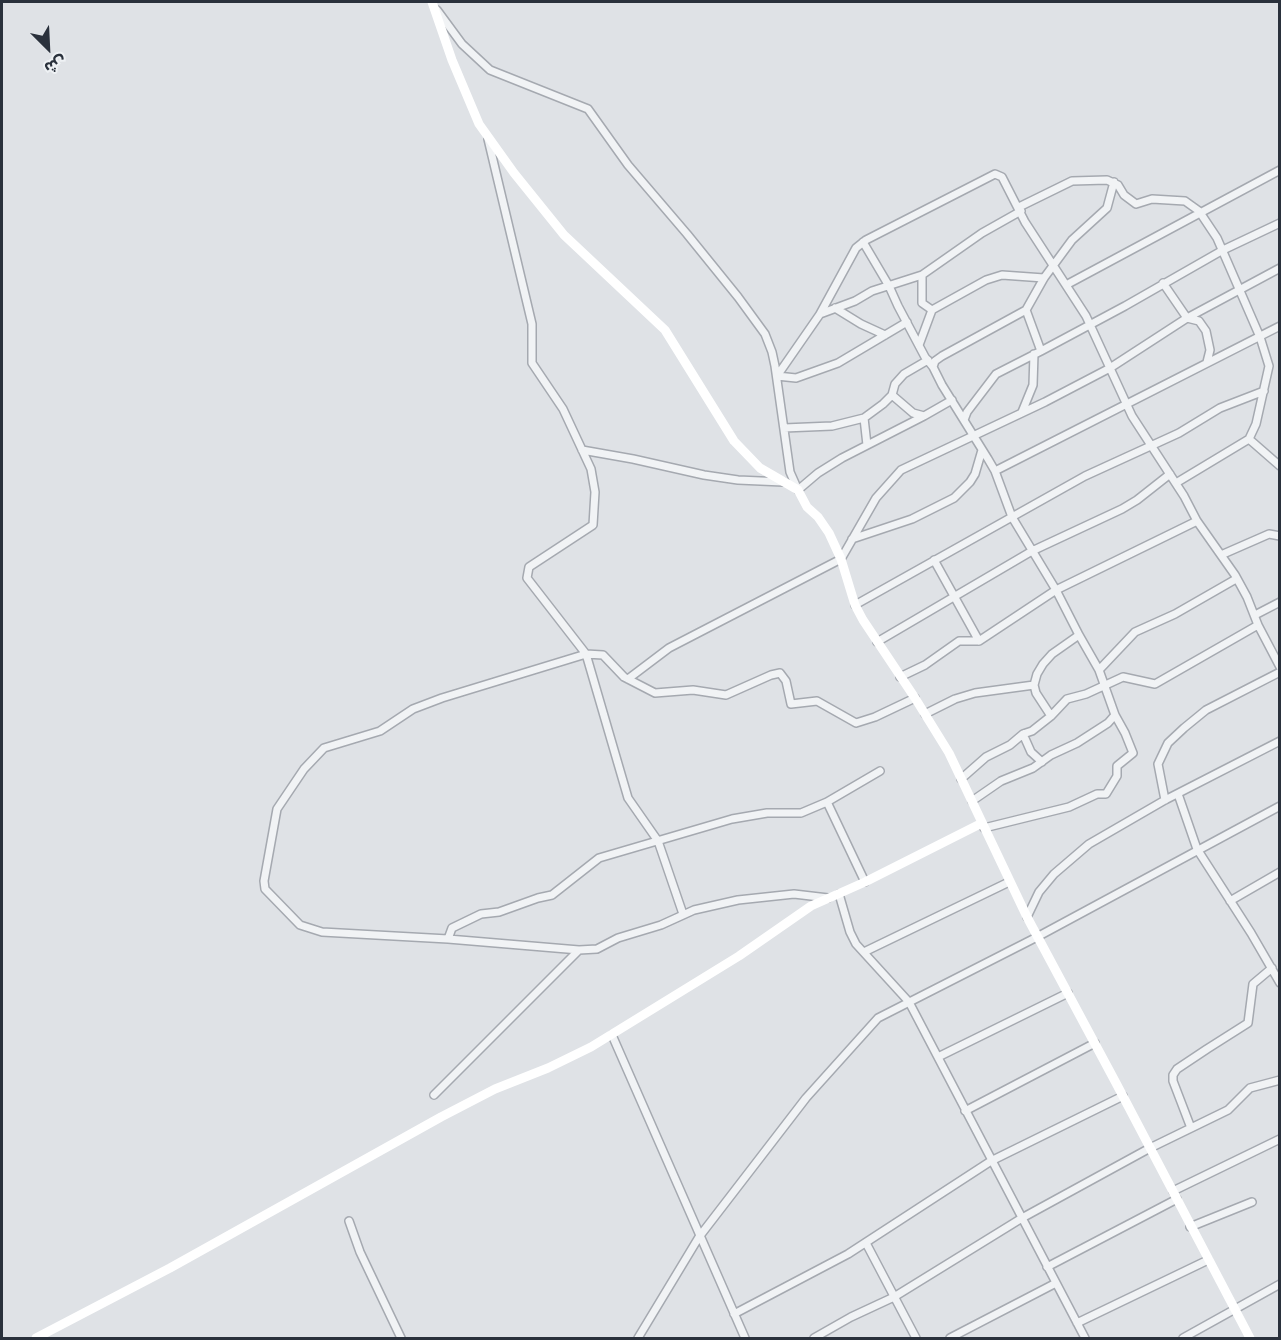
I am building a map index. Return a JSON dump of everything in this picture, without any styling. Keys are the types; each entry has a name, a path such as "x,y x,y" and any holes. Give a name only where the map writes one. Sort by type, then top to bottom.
{"main road":[{"path":"432,2 471,106 488,137 564,235 665,330 734,441 760,468 788,482 798,490 807,507 818,517 829,533 841,559 855,605 949,753 1037,937 1250,1338"},
{"path":"36,1338 170,1268 441,1117 495,1089 583,1052 739,956 811,906 983,826"}],"street":[{"path":"432,2 462,44 490,70 588,109 628,165 687,234 765,334 777,376 790,472 798,490 818,473 952,400"},
{"path":"488,137 532,324 532,363 564,409 591,469 595,492 592,525 529,567 527,578 586,654 628,798 658,841 683,914"},
{"path":"1066,285 1280,170"},
{"path":"777,376 820,314 856,248 926,208 995,174 1002,177 1053,266 1081,308 1126,405 1247,597 1258,625 1280,667"},
{"path":"820,314 872,291 922,275 1020,209 1072,181 1107,180 1114,182 1136,204 1152,199 1185,201 1199,212 1217,238 1260,337 1269,366 1256,424 1249,439 1176,483"},
{"path":"933,367 935,361 1026,310 1044,278 1072,240 1107,208 1114,182"},
{"path":"964,420 967,412 996,374 1090,325 1223,250 1280,223"},
{"path":"863,242 889,286 919,345 995,471 1012,517 1056,590 1099,669 1115,715 1133,753 1118,766 1117,776 1106,794 1097,794 1069,807 983,826"},
{"path":"628,679 669,648 841,559 876,498 901,470 1110,368 1187,318 1280,268"},
{"path":"919,345 932,309 1002,274 1044,278"},
{"path":"922,275 922,303 932,309"},
{"path":"1163,283 1187,318 1199,321 1206,331 1210,350 1207,362"},
{"path":"835,308 885,334"},
{"path":"1022,412 1033,385 1038,352 1026,310"},
{"path":"777,376 796,378 838,363 907,322"},
{"path":"995,471 1280,326"},
{"path":"784,428 832,426 864,418 884,404 892,395 895,384 904,374 928,360"},
{"path":"855,605 1085,476 1179,433 1220,408 1264,391"},
{"path":"892,395 913,413 924,416"},
{"path":"864,418 867,445"},
{"path":"1249,439 1280,466"},
{"path":"582,450 704,475 746,481 788,482"},
{"path":"852,539 898,525 954,498 975,474 982,450"},
{"path":"877,642 1032,552 1122,509 1170,474"},
{"path":"900,677 925,665 959,641 979,641 1056,590 1197,521"},
{"path":"1221,555 1269,534 1280,536"},
{"path":"934,560 979,641"},
{"path":"1099,669 1135,632 1175,614 1236,579"},
{"path":"1255,615 1280,602"},
{"path":"961,779 986,757 1010,745 1023,734 1032,731 1067,699 1086,694 1123,677 1155,684 1258,625"},
{"path":"1051,716 1036,693 1034,685 1037,674 1047,659 1079,635"},
{"path":"828,898 794,894 761,896 710,906 683,914 661,925 618,938 597,949 579,950 448,939 322,932 300,925 265,889 264,881 277,808 304,769 324,748 380,731 413,709 442,698 586,654 603,655 617,671 655,693 693,690 726,695 780,673 786,681 791,704 818,701 856,723 875,717 915,698"},
{"path":"1165,800 1158,764 1167,743 1206,711 1280,672"},
{"path":"925,714 955,699 975,693 1034,685"},
{"path":"972,801 1001,781 1077,743 1108,723 1115,715"},
{"path":"1023,734 1031,752 1042,762"},
{"path":"1027,917 1039,892 1068,861 1089,844 1165,800 1280,741"},
{"path":"448,939 452,928 481,914 499,912 552,895 599,858 732,819 766,813 801,813 827,802 880,771"},
{"path":"1178,794 1197,849 1280,983"},
{"path":"827,802 865,882"},
{"path":"638,1338 699,1237 806,1098 878,1018 1037,937 1280,806"},
{"path":"1230,901 1280,872"},
{"path":"864,952 1009,882"},
{"path":"839,894 850,932 856,944 909,1002 1077,1323 1081,1337"},
{"path":"434,1095 579,950"},
{"path":"1191,1128 1173,1081 1173,1075 1177,1069 1207,1048 1248,1023 1253,984 1272,968"},
{"path":"938,1057 1068,993"},
{"path":"612,1035 699,1237 746,1338"},
{"path":"965,1111 1095,1043"},
{"path":"814,1338 851,1317 894,1297 1022,1218 1150,1148 1228,1110 1254,1086 1280,1080"},
{"path":"734,1314 866,1243 992,1161 1123,1096"},
{"path":"1047,1267 1280,1139"},
{"path":"1190,1227 1251,1202"},
{"path":"349,1221 360,1252 401,1338"},
{"path":"866,1243 916,1338"},
{"path":"1077,1323 1208,1260"},
{"path":"950,1338 1056,1283"},
{"path":"1183,1338 1280,1284"}]}
